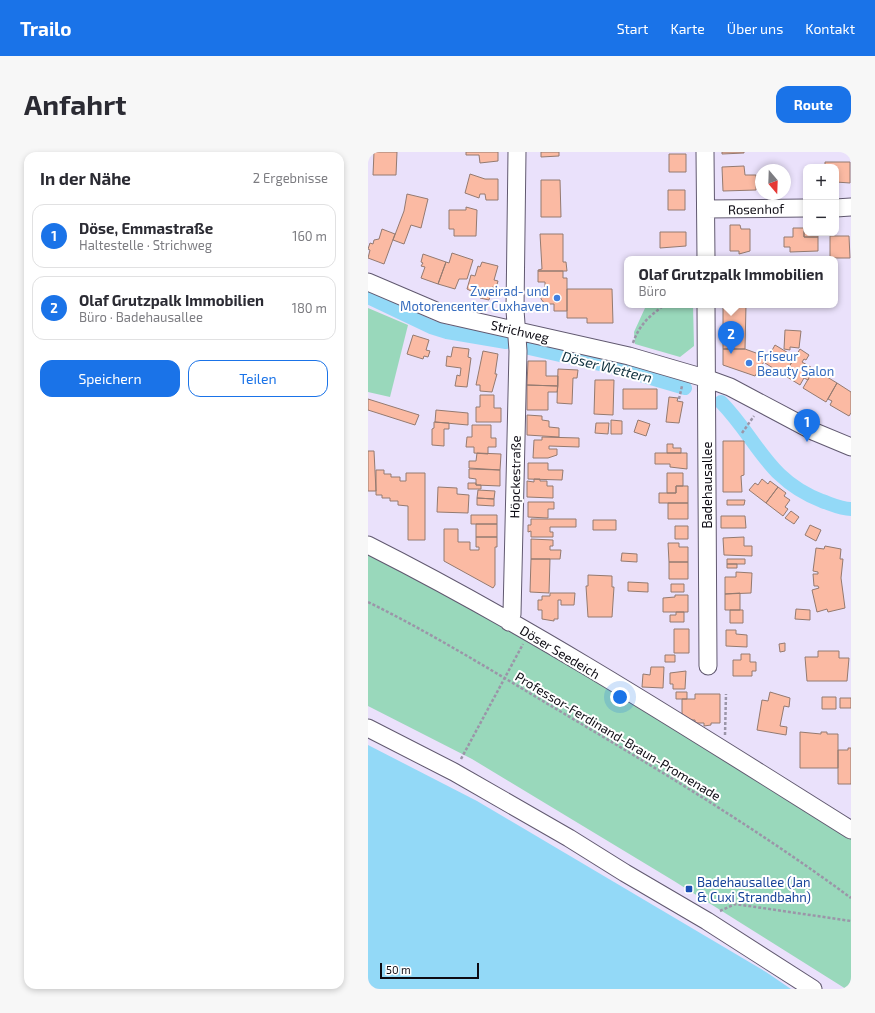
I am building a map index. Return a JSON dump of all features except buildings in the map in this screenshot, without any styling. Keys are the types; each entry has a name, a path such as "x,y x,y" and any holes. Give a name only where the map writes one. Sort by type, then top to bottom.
{"street":[{"name":"Höpckestraße","path":"509,622 512,614 518,331 515,310 516,152"},
{"path":"705,152 706,256"},
{"name":"Rosenhof","path":"706,209 803,208"},
{"path":"839,208 851,208"},
{"name":"Strichweg","path":"368,282 443,314 629,356 708,379 730,387 815,432 851,447"},
{"name":"Badehausallee","path":"706,308 708,379 708,666"},
{"name":"Döser Seedeich","path":"368,545 409,566 509,622 725,751 851,830"},
{"path":"368,728 454,772 569,838 707,921 813,989"}],"path":[{"path":"629,356 636,334 641,325 647,318 661,308"},
{"path":"679,399 681,391"},
{"path":"742,433 748,426"},
{"name":"Professor-Ferdinand-Braun-Promenade","path":"368,602 465,654 504,679 712,803 779,846 851,898"},
{"path":"454,772 521,647"},
{"path":"725,742 726,694"},
{"path":"707,921 711,916 735,904 851,921"}],"green space":[{"path":"368,308 408,325 390,397 368,392"},
{"path":"645,308 693,308 694,346 680,357 635,344 634,332"},
{"path":"368,549 432,583 851,834 851,989 846,989 674,881 472,759 368,706"}],"water":[{"path":"368,745 477,801 766,972 791,989 368,989"}],"waterway":[{"name":"Döser Wettern","path":"368,297 431,327 447,332 506,342"},
{"name":"Döser Wettern","path":"529,348 613,367 685,388"},
{"name":"Döser Wettern","path":"721,402 734,416 765,458 788,482 803,492 822,501 851,509"}],"place":[{"name":"Zweirad- und Motorencenter Cuxhaven","path":"557,298"},
{"name":"Olaf Grutzpalk Immobilien","path":"731,354"},
{"name":"Friseur Beauty Salon","path":"749,363"},
{"name":"Döse, Emmastraße","path":"807,442"},
{"name":"Badehausallee (Jan & Cuxi Strandbahn)","path":"689,889"}]}
